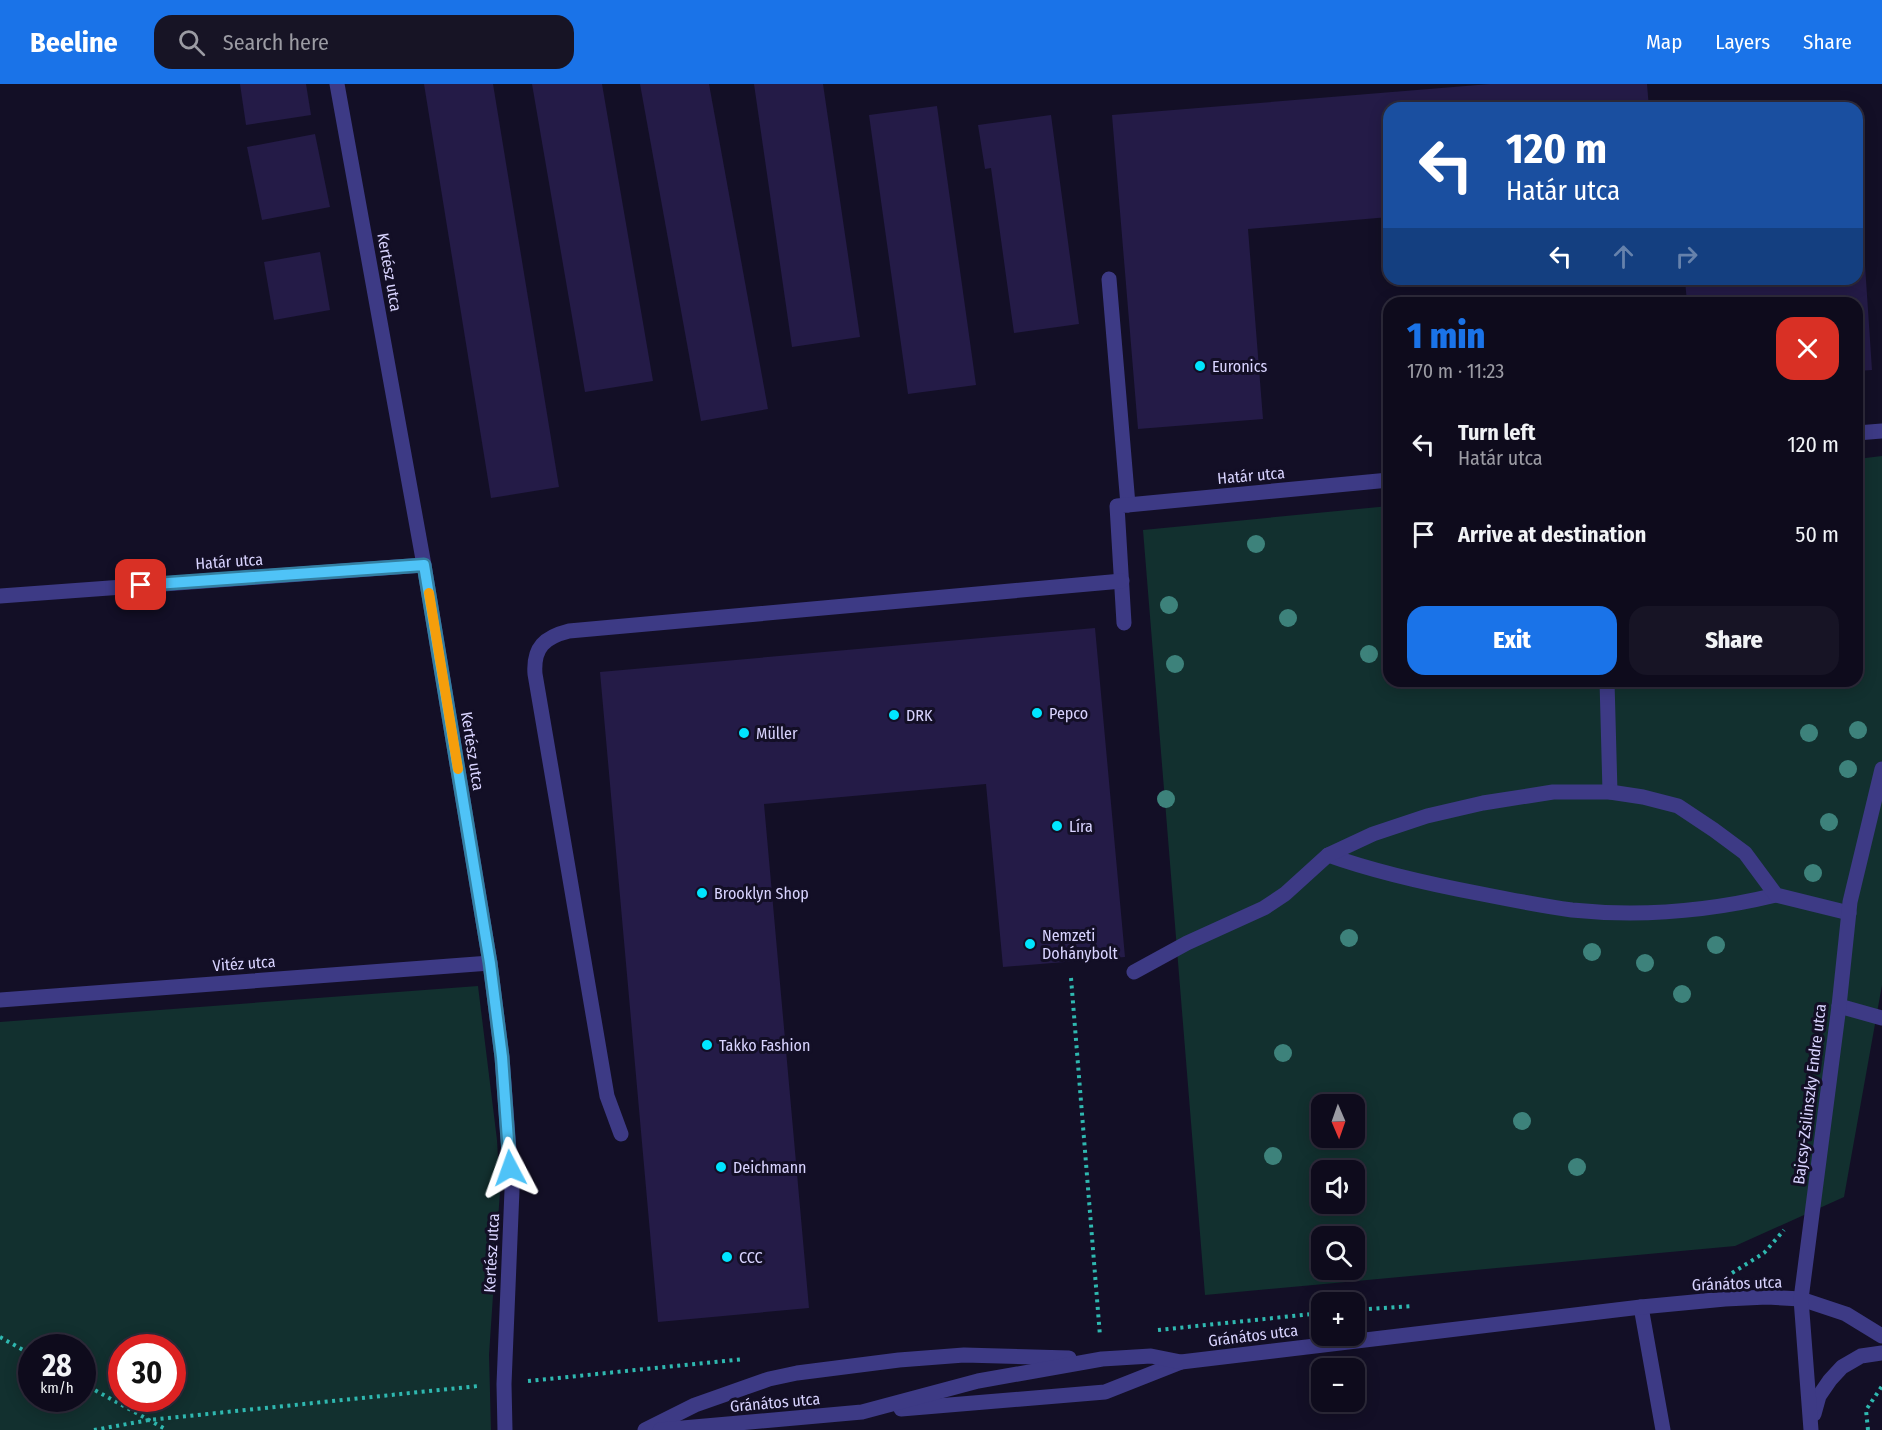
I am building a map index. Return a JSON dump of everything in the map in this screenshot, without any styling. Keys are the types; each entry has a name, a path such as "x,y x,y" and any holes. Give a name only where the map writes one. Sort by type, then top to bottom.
{"street":[{"name":"Kertész utca","path":"338,84 424,565 490,963 502,1057 512,1190 504,1384 505,1430"},
{"path":"1109,279 1123,506 1124,623"},
{"path":"1863,433 1882,431"},
{"name":"Határ utca","path":"1123,506 1383,481"},
{"name":"Határ utca","path":"0,596 424,565"},
{"path":"621,1134 607,1096 535,674 536,656 546,640 569,631 1122,581"},
{"path":"1607,687 1610,792"},
{"name":"Bajcsy-Zsilinszky Endre utca","path":"1810,1428 1801,1299 1839,1006 1850,902 1882,769"},
{"path":"1134,972 1187,943 1263,908 1285,894 1328,855 1384,830 1427,816 1483,803 1553,792 1610,792 1678,806 1745,853 1776,895"},
{"path":"1328,855 1372,870 1430,885 1573,910 1675,911 1741,904 1776,895 1849,913"},
{"name":"Vitéz utca","path":"0,1000 490,963"},
{"path":"1839,1006 1882,1018"},
{"name":"Gránátos utca","path":"660,1430 862,1412 978,1381 1102,1359 1151,1356 1181,1362 1725,1299 1767,1297 1801,1299 1846,1314 1882,1336"},
{"path":"1641,1307 1663,1430"},
{"name":"Bajcsy-Zsilinszky Endre utca","path":"1810,1428 1819,1396 1842,1367 1861,1356 1882,1353"},
{"path":"645,1430 695,1405 769,1379 797,1373 899,1360 964,1355 1102,1359"},
{"path":"862,1412 1105,1392 1181,1362"}],"path":[{"path":"1071,978 1100,1336 1111,1335"},
{"path":"1731,1274 1764,1253 1788,1226"},
{"path":"1365,1309 1424,1305"},
{"path":"1155,1330 1311,1315"},
{"path":"0,1337 18,1347"},
{"path":"94,1430 148,1420 749,1358"},
{"path":"1868,1430 1866,1410 1882,1386"},
{"path":"96,1391 166,1430"}],"green space":[{"path":"1882,456 1882,985 1844,1197 1735,1246 1205,1295 1143,530 1383,507 1383,687 1863,687 1863,458"},
{"path":"478,986 497,1140 500,1191 489,1355 491,1430 0,1430 0,1022"}],"building":[{"path":"240,84 306,84 311,115 246,125"},
{"path":"424,84 493,84 559,487 491,498"},
{"path":"532,84 602,84 653,381 585,392"},
{"path":"640,84 709,84 768,409 701,421"},
{"path":"754,84 823,84 860,337 792,347"},
{"path":"1490,84 1647,84 1648,102 1383,102 1383,218 1248,229 1263,419 1138,429 1112,115"},
{"path":"937,106 976,385 908,394 869,115"},
{"path":"1051,115 1079,324 1014,333 991,168 985,169 978,125"},
{"path":"315,134 330,207 262,220 247,147"},
{"path":"320,252 330,310 274,320 264,262"},
{"path":"1863,265 1865,265 1872,370 1863,371 1863,297 1686,297 1685,285 1863,285"},
{"path":"1095,628 1125,957 1003,967 986,784 764,804 809,1308 658,1322 600,672"}],"slow traffic":[{"path":"429,593 458,769"}],"place":[{"name":"Euronics","path":"1200,366"},
{"name":"Pepco","path":"1037,713"},
{"name":"DRK","path":"894,715"},
{"name":"Müller","path":"744,733"},
{"name":"Líra","path":"1057,826"},
{"name":"Brooklyn Shop","path":"702,893"},
{"name":"Nemzeti Dohánybolt","path":"1030,944"},
{"name":"Takko Fashion","path":"707,1045"},
{"name":"Deichmann","path":"721,1167"},
{"name":"CCC","path":"727,1257"}],"route":[{"path":"141,585 424,565 490,963 502,1057 510,1168"}]}
